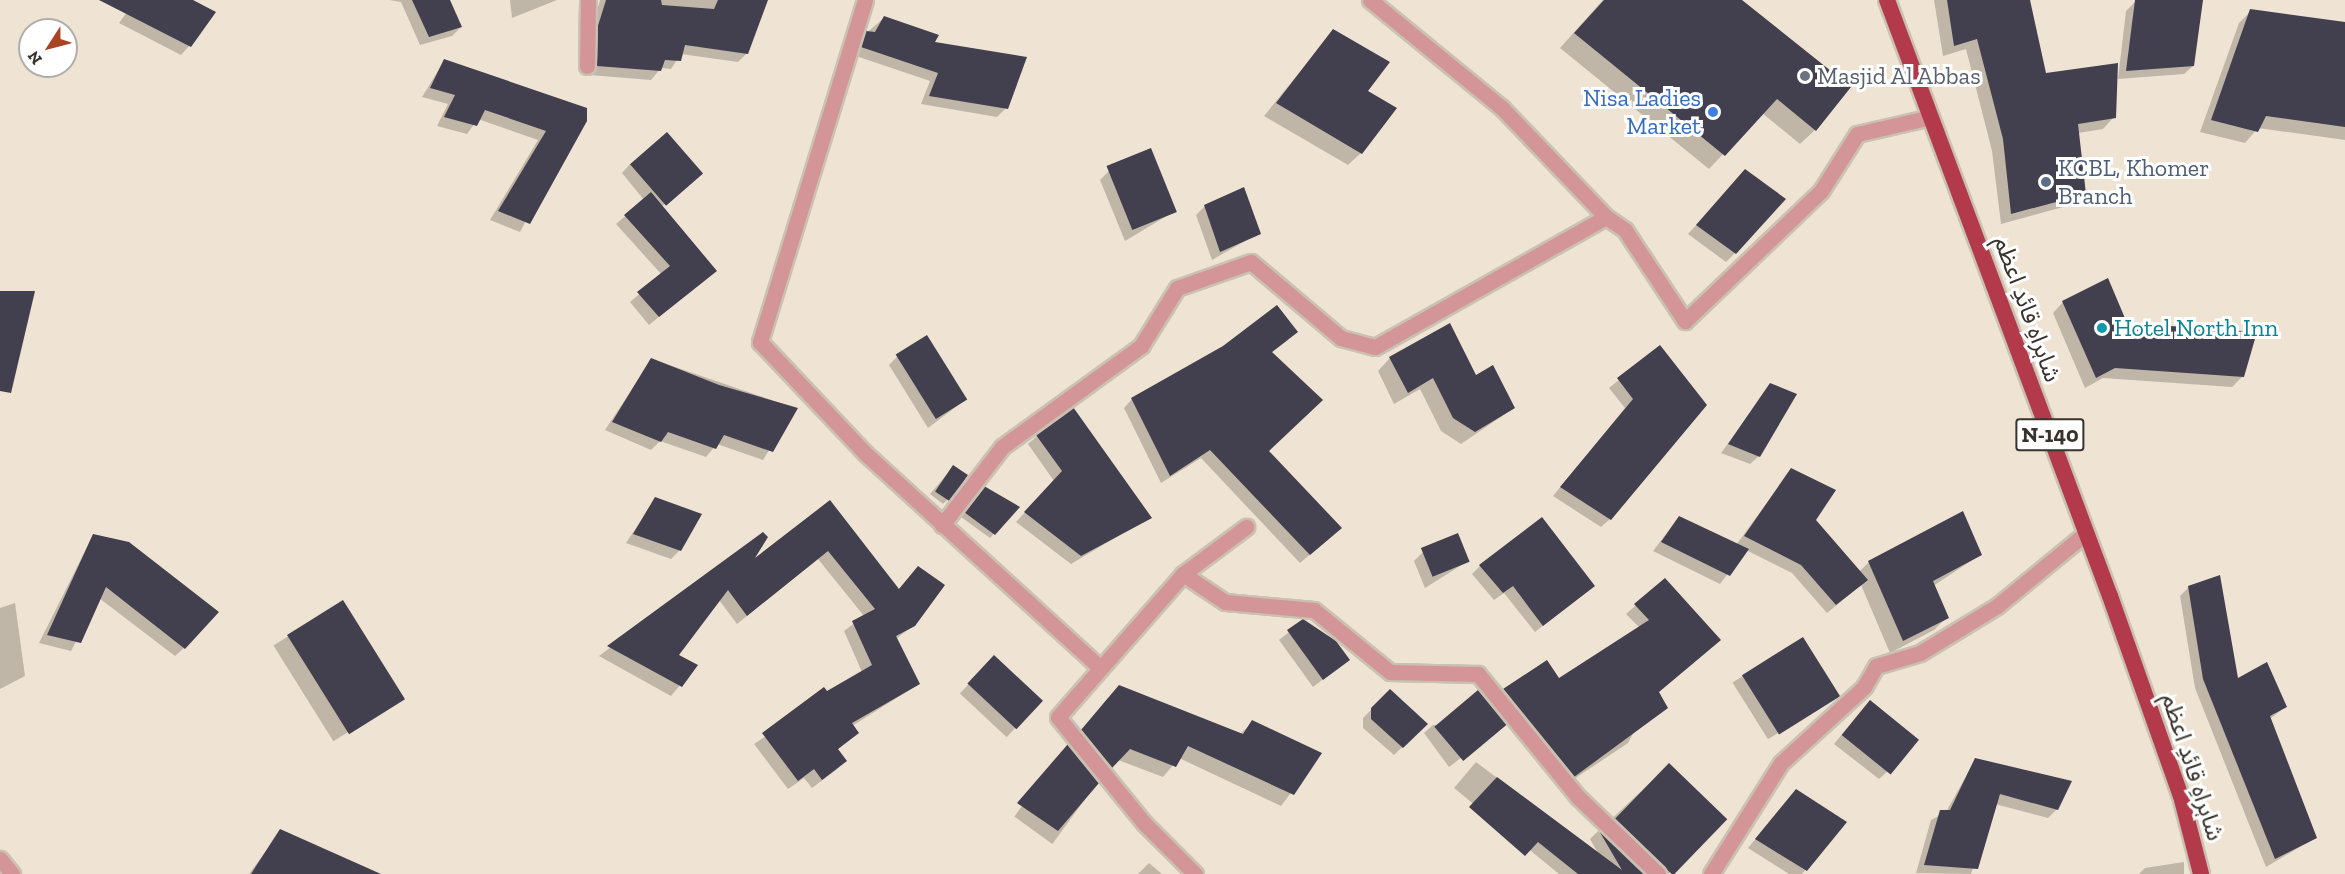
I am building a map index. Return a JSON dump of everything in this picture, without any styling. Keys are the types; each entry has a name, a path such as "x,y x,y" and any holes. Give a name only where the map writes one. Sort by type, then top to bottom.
{"highway":[{"name":"شاہراہِ قائدِ اعظم","path":"1887,0 2086,533 2181,796 2201,874"}],"street":[{"path":"587,66 588,0"},
{"path":"864,0 759,342 942,525 1100,668"},
{"path":"1370,0 1502,108 1606,217 1625,230 1685,321 1821,191 1857,134 1931,117"},
{"path":"942,525 1002,447 1141,346 1177,288 1251,262 1341,338 1375,347 1606,217"},
{"path":"1195,874 1144,823 1058,717 1183,574 1246,527"},
{"path":"1711,874 1781,763 1864,687 1876,666 1920,653 1997,606 2086,533"},
{"path":"1183,574 1225,602 1314,610 1390,672 1478,674 1578,797 1659,874"},
{"path":"0,859 12,874"}],"building":[{"path":"99,0 193,0 216,12 191,47"},
{"path":"412,0 450,0 462,27 429,37"},
{"path":"606,0 661,0 662,5 714,9 718,0 768,0 748,54 685,45 681,61 665,60 661,71 597,66 597,29"},
{"path":"1604,0 1742,0 1851,87 1816,131 1777,99 1725,156 1574,33"},
{"path":"1947,0 2030,0 2046,73 2118,63 2116,118 2078,124 2086,194 2011,214 2003,139 1977,39 1954,46"},
{"path":"2135,0 2203,0 2194,66 2126,71"},
{"path":"2250,9 2345,22 2345,127 2266,116 2258,132 2211,120"},
{"path":"884,16 939,35 935,42 1027,57 1008,109 929,96 938,73 861,47 866,31 875,32"},
{"path":"1333,29 1390,62 1368,91 1397,108 1362,154 1276,103"},
{"path":"444,59 587,108 587,121 530,224 498,211 546,131 485,110 477,126 444,117 455,95 430,88"},
{"path":"667,132 703,174 666,206 630,164"},
{"path":"1151,148 1177,212 1132,230 1106,166"},
{"path":"1745,169 1786,199 1736,254 1696,225"},
{"path":"1244,187 1261,234 1220,252 1204,205"},
{"path":"651,192 717,271 659,317 637,292 670,266 624,215"},
{"path":"2108,278 2127,323 2257,332 2244,377 2115,368 2096,378 2062,301"},
{"path":"0,291 35,291 11,393 0,391"},
{"path":"1277,305 1298,332 1272,352 1323,400 1269,451 1342,528 1310,555 1210,450 1170,476 1131,398 1223,346"},
{"path":"1450,323 1476,375 1493,365 1515,408 1475,432 1453,418 1433,378 1408,393 1389,357"},
{"path":"927,335 967,399 936,419 896,355"},
{"path":"1660,345 1707,405 1611,520 1560,487 1633,399 1617,378"},
{"path":"651,358 719,385 798,408 773,452 724,435 716,449 668,432 661,442 612,422"},
{"path":"1770,383 1797,394 1760,457 1728,444"},
{"path":"1073,407 1152,518 1081,556 1024,512 1062,471 1036,435"},
{"path":"953,465 968,475 950,502 935,492"},
{"path":"1791,468 1836,490 1816,520 1868,580 1836,605 1801,565 1744,536"},
{"path":"984,486 1020,507 995,535 964,512"},
{"path":"655,497 702,514 681,551 633,534"},
{"path":"830,500 899,589 918,566 945,585 915,626 896,636 920,684 852,723 859,733 838,749 847,761 822,780 814,769 798,781 762,733 824,687 827,691 872,665 852,621 875,609 828,551 747,616 728,590 679,655 698,665 682,687 607,646 763,532 768,537 755,558"},
{"path":"1963,511 1982,555 1933,581 1949,618 1903,641 1868,561"},
{"path":"1679,516 1749,549 1730,576 1661,542"},
{"path":"1542,517 1595,586 1543,626 1513,586 1503,593 1479,565"},
{"path":"1458,533 1470,562 1433,577 1421,548"},
{"path":"93,534 129,542 219,612 185,649 106,587 81,643 47,635"},
{"path":"2220,575 2238,678 2267,662 2287,707 2270,716 2317,838 2275,859 2203,679 2188,586"},
{"path":"1665,578 1721,640 1659,692 1668,708 1574,777 1503,689 1547,660 1559,678 1649,620 1634,604"},
{"path":"343,600 405,699 349,734 287,635"},
{"path":"1303,619 1336,641 1350,660 1323,680 1287,630"},
{"path":"1803,637 1840,696 1779,735 1742,675"},
{"path":"994,655 1043,701 1016,729 967,684"},
{"path":"1119,685 1243,734 1252,720 1322,753 1294,795 1188,746 1176,767 1130,749 1112,768 1081,730"},
{"path":"1390,689 1428,724 1403,748 1371,719 1371,708"},
{"path":"1478,690 1507,724 1463,761 1434,727"},
{"path":"1870,700 1919,740 1891,775 1842,735"},
{"path":"1068,744 1099,783 1058,831 1017,803"},
{"path":"1975,758 2072,781 2058,810 2000,794 1978,869 1924,865 1940,810 1950,810"},
{"path":"1669,763 1727,819 1674,874 1672,874 1615,819"},
{"path":"1497,777 1622,870 1598,829 1644,874 1578,874 1538,842 1525,856 1469,807"},
{"path":"1796,789 1847,822 1807,871 1755,839"},
{"path":"280,829 381,874 251,874"}],"place":[{"name":"Masjid Al Abbas","path":"1805,76"},
{"name":"Nisa Ladies Market","path":"1713,112"},
{"name":"KCBL, Khomer Branch","path":"2046,182"},
{"name":"Hotel North Inn","path":"2102,328"}]}
